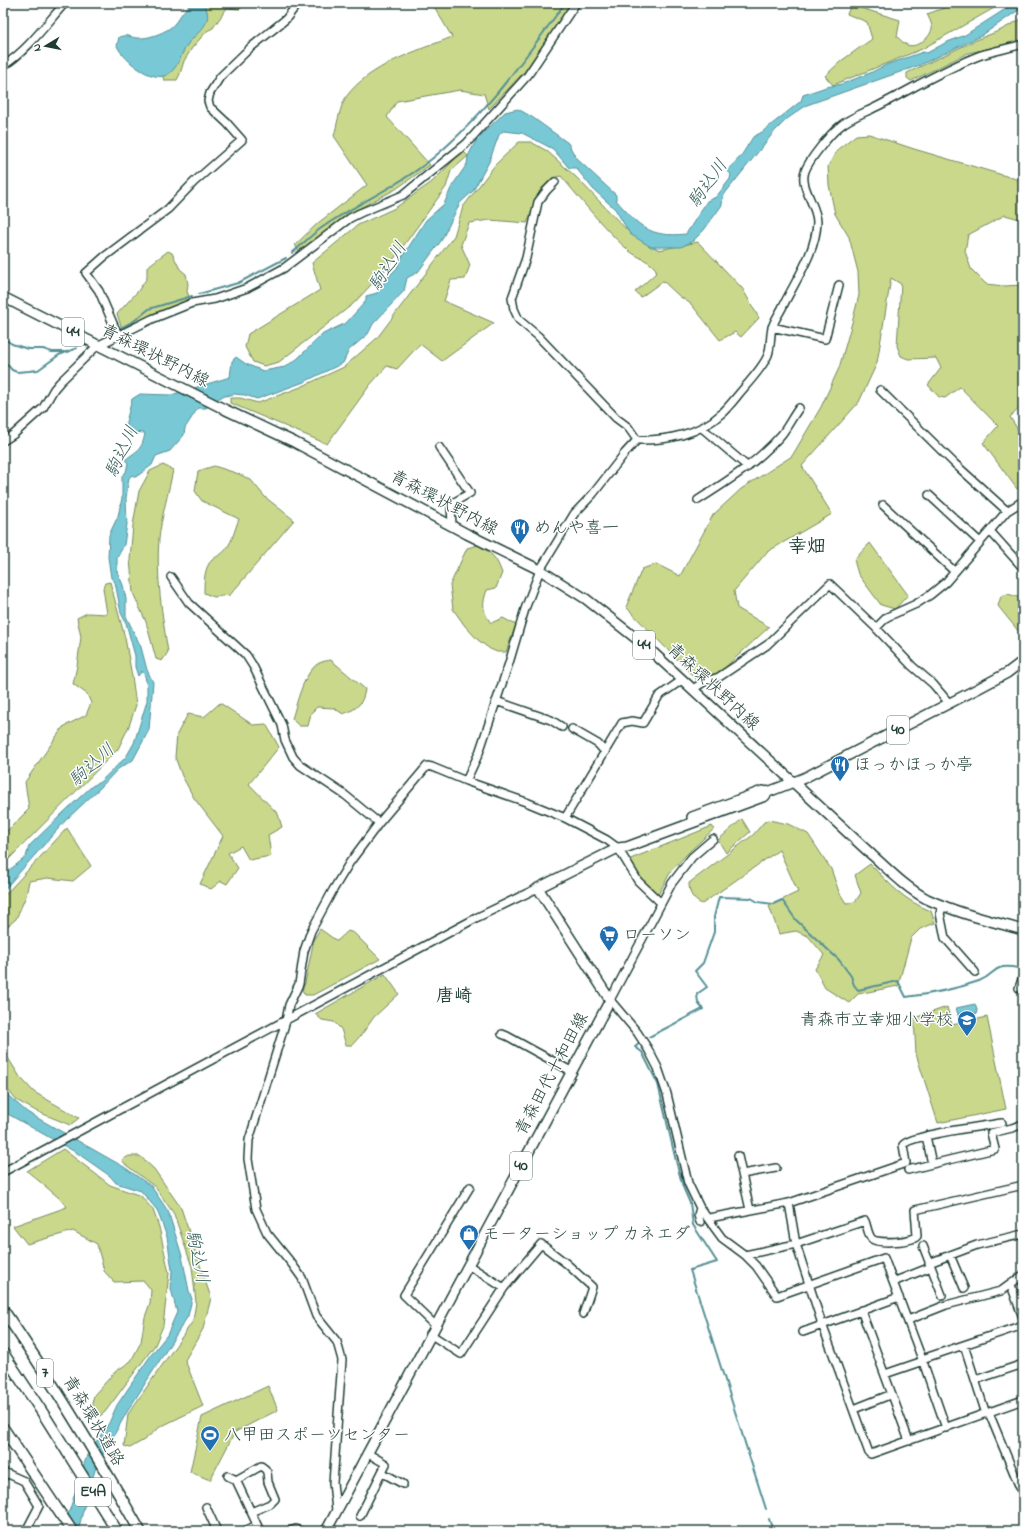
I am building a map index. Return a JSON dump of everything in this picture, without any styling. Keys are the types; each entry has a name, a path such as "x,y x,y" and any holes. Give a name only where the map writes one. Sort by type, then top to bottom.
{"highway":[{"name":"青森環状道路","path":"3,1310 51,1382 85,1437 139,1531"},
{"name":"E4A","path":"3,1353 117,1531"},
{"path":"3,1428 72,1531"}],"main road":[{"name":"青森環状野内線","path":"3,297 85,338 97,346 294,442 452,526 540,570 586,599 647,647 909,888 944,905 1023,930"},
{"name":"40","path":"538,888 620,848 625,843 762,790 768,792 793,782 1007,673 1023,661"},
{"name":"青森田代十和田線","path":"326,1531 430,1334 610,1000 538,888"}],"street":[{"path":"3,66 27,46 65,3"},
{"path":"118,335 99,291 86,273 104,256 168,208 194,182 242,140 210,106 208,101 210,93 220,77 250,48 286,19 298,3"},
{"path":"3,441 14,434 43,408 60,382 97,346 152,319 192,303 215,299 248,288 284,268 350,218 403,195 466,144 476,131 528,75 576,3"},
{"path":"466,781 479,753 525,609 540,570 574,514 593,494 624,453 637,440 662,439 702,428 720,415 755,374 768,355 772,327 808,258 814,240 817,222 816,213 806,191 804,179 805,172 826,140 838,127 844,123 874,109 948,69 981,55 1023,44"},
{"path":"555,182 546,190 538,202 526,258 512,298 514,309 519,320 538,336 616,418 628,427 637,440"},
{"path":"772,327 825,339 839,285"},
{"path":"880,390 955,464 1007,511"},
{"path":"698,500 748,467 771,446 783,432 798,408"},
{"path":"702,428 748,467"},
{"path":"439,447 470,493 451,504 452,526"},
{"path":"930,495 980,542"},
{"path":"876,628 887,617 916,604 946,582 1007,511 1023,501"},
{"path":"883,505 954,571"},
{"path":"990,531 1023,568"},
{"path":"171,577 189,603 246,655 282,724 285,740 296,761 346,795 379,822"},
{"path":"693,689 704,682 719,677 768,645 830,584 876,628 912,666 933,684 949,703"},
{"path":"565,818 622,723 632,721 643,723 658,696 682,680"},
{"path":"496,701 551,720 562,727"},
{"path":"572,729 598,744 605,752"},
{"path":"336,1510 333,1483 342,1360 336,1342 316,1316 302,1278 267,1234 256,1209 248,1159 249,1140 286,1021 289,1005 299,984 304,951 311,931 350,862 379,822 427,766 526,802 565,818 620,848 636,879 662,903"},
{"path":"713,839 692,857 672,883 610,1000 637,1032 648,1048 658,1068 669,1104 686,1176 693,1195 700,1208 722,1238 745,1255 756,1266 777,1296 884,1258 908,1320 946,1428"},
{"path":"3,1172 478,917 538,888"},
{"path":"944,905 940,913 945,938 975,972"},
{"path":"1019,988 1023,976"},
{"path":"502,1034 571,1071"},
{"path":"707,1217 789,1203 906,1163 903,1145 905,1142 926,1136 1002,1123"},
{"path":"908,1170 995,1149 991,1133 1023,1124"},
{"path":"926,1136 932,1164"},
{"path":"738,1156 750,1210"},
{"path":"742,1174 776,1168"},
{"path":"745,1255 796,1244 865,1221 870,1236 873,1240 885,1242 914,1239 917,1236 915,1210 1019,1186"},
{"path":"435,1325 404,1295 470,1187"},
{"path":"789,1203 796,1244 822,1324 869,1453 871,1454 909,1441 1023,1400"},
{"path":"700,1208 698,1215 700,1222"},
{"path":"893,1282 950,1255 977,1245 1023,1234"},
{"path":"430,1334 461,1354 504,1288 541,1244 567,1264 592,1287 583,1314"},
{"path":"923,1246 942,1295"},
{"path":"950,1255 964,1288"},
{"path":"468,1265 504,1288"},
{"path":"908,1320 946,1305 1001,1291 1023,1275"},
{"path":"1011,1285 1023,1318"},
{"path":"803,1332 899,1297"},
{"path":"861,1310 909,1441"},
{"path":"885,1374 1023,1325"},
{"path":"964,1345 987,1413 1023,1495"},
{"path":"975,1380 1023,1364"},
{"path":"854,1409 892,1394"},
{"path":"360,1516 383,1473 386,1464 385,1462 367,1453"},
{"path":"236,1480 261,1466 267,1472 268,1482 275,1499 270,1504 251,1512"},
{"path":"3,1478 6,1473 24,1481 39,1506 26,1531"},
{"path":"383,1473 403,1484"},
{"path":"228,1476 236,1480 258,1528 245,1531"},
{"path":"206,1507 217,1531"},
{"path":"290,1531 296,1529 300,1531"}],"green space":[{"path":"192,3 243,3 243,7 239,9 227,8 213,28 207,31 192,48 184,61 177,80 164,80 159,67 199,7"},
{"path":"432,3 571,3 525,71 489,109 484,94 460,90 397,101 387,117 430,165 396,189 356,210 299,251 295,245 318,223 367,185 334,136 340,110 346,97 367,76 394,60 452,37"},
{"path":"958,3 1003,3 922,49 833,85 825,76 841,61 872,39 867,22 847,14 851,5 900,20 897,37 907,45 911,46 924,41 932,30 931,22 927,14"},
{"path":"1023,18 1023,39 1019,42 968,53 911,81 907,78 907,73 976,40 1001,30"},
{"path":"869,134 914,149 1023,181 1023,220 1005,215 968,235 965,251 971,269 986,284 1004,286 1023,285 1023,405 1010,417 1023,438 1023,486 1017,489 983,443 998,426 960,387 945,398 939,397 928,385 941,368 936,358 908,359 901,356 897,346 901,284 891,278 877,363 859,402 802,466 832,514 767,552 734,591 737,608 769,627 718,674 697,680 626,607 642,569 656,564 680,576 713,515 741,489 792,456 821,407 839,368 859,295 858,272 849,237 835,214 829,185 828,166 838,149 856,135"},
{"path":"519,142 531,142 547,151 576,177 628,231 659,250 698,242 742,288 759,318 741,337 735,332 720,340 691,304 679,296 663,281 641,297 635,292 657,272 655,268 648,262 632,253 619,242 561,176 552,178 540,190 527,223 490,220 469,223 461,245 470,265 465,279 451,280 444,301 494,323 442,361 420,344 397,369 387,366 370,385 327,444 230,403 230,398 240,398 258,403 301,387 344,367 377,338 454,236 463,207 495,165"},
{"path":"463,151 468,156 451,171 446,187 388,267 353,304 279,362 264,366 253,362 245,347 248,334 320,290 312,263 358,225 395,208 432,182"},
{"path":"168,251 172,253 180,269 186,274 188,284 187,291 190,300 122,329 117,314 138,291 147,278 147,267"},
{"path":"163,465 173,470 163,513 158,553 159,581 168,652 162,661 156,659 146,622 133,593 130,559 133,525 139,491 150,471"},
{"path":"214,466 239,474 251,480 265,497 294,520 230,595 214,597 204,593 204,580 207,567 212,560 223,552 229,545 239,519 202,501 195,491 198,471"},
{"path":"870,543 908,595 895,609 881,605 858,574 854,560"},
{"path":"478,545 493,556 502,573 496,588 487,590 484,599 484,611 491,623 503,618 516,625 506,652 497,652 490,649 478,640 465,626 453,609 450,585 467,548"},
{"path":"110,582 125,638 136,705 129,726 118,749 3,865 3,832 8,830 29,809 25,782 63,727 86,715 91,703 87,694 73,684 81,637 77,618 87,613 107,614 103,588 105,583"},
{"path":"1008,594 1023,600 1023,629 1019,632 998,606 1001,596"},
{"path":"331,660 365,689 363,699 356,708 343,714 334,708 317,707 311,713 308,726 299,726 292,719 306,678 318,664"},
{"path":"220,703 253,725 266,724 279,747 249,784 278,814 282,827 268,835 271,856 249,860 241,846 228,853 238,868 227,884 221,881 211,889 200,884 223,836 194,798 182,776 175,757 177,734 188,714 204,717"},
{"path":"742,819 750,832 726,853 718,840"},
{"path":"769,820 788,824 808,834 831,869 839,892 846,903 855,902 861,893 855,875 870,864 905,897 921,907 931,911 935,923 920,929 911,938 898,986 858,994 849,1003 825,988 815,969 824,955 808,936 796,931 779,934 769,906 798,892 779,850 702,904 696,901 691,893 689,883 753,835 764,822"},
{"path":"712,826 714,829 671,871 658,895 639,878 628,860"},
{"path":"67,828 91,866 73,881 48,878 29,881 26,896 16,919 3,930 3,897"},
{"path":"320,929 337,941 348,931 354,933 380,959 313,995 305,995 302,990 305,983 314,939"},
{"path":"385,974 399,994 374,1017 352,1045 346,1045 341,1029 334,1022 322,1020 315,1014"},
{"path":"947,1007 952,1025 987,1017 1006,1109 938,1123 916,1054 914,1018"},
{"path":"3,1050 20,1077 34,1092 79,1118 70,1125 36,1111 16,1100 3,1084"},
{"path":"63,1149 110,1185 141,1196 153,1210 159,1227 169,1273 163,1326 155,1345 105,1412 100,1416 92,1404 94,1395 115,1372 131,1361 141,1342 145,1317 150,1303 151,1290 144,1281 114,1282 104,1271 97,1244 73,1231 27,1244 13,1226 67,1207 58,1197 27,1171"},
{"path":"129,1156 140,1156 154,1169 181,1208 211,1298 203,1329 185,1360 203,1406 160,1427 144,1440 130,1448 124,1446 128,1414 193,1321 196,1302 192,1267 174,1214 155,1187 126,1165 122,1160"},
{"name":"八甲田スポーツセンター","path":"268,1386 278,1410 235,1432 210,1480 190,1472 202,1417"}],"water":[{"path":"193,3 200,3 205,6 208,16 207,21 202,30 187,45 176,66 165,76 149,74 133,65 117,46 119,37 127,36 145,38 154,36 170,28 186,8"},
{"path":"1012,3 1023,3 1023,7 981,36 920,65 807,105 787,119 774,132 723,196 722,205 704,230 693,241 681,247 651,247 630,234 615,209 593,189 576,168 569,168 553,149 522,133 503,131 499,135 489,162 473,191 460,203 441,241 418,272 407,278 404,291 373,324 368,334 349,350 343,363 304,382 257,399 245,395 234,394 221,397 206,408 198,408 185,428 184,435 170,451 156,456 152,465 136,477 132,475 129,478 126,498 127,524 124,545 117,558 117,571 123,585 126,599 126,616 141,647 147,670 153,682 149,730 133,760 118,769 66,820 3,891 3,875 26,857 29,846 92,786 100,782 126,757 134,743 147,701 145,676 142,671 138,676 135,667 135,656 126,623 121,613 115,582 111,578 108,557 109,535 118,516 122,498 122,476 126,472 128,463 125,460 141,447 145,433 131,432 130,436 126,422 132,399 140,394 171,395 230,377 232,361 236,357 246,364 263,371 285,367 297,359 323,334 346,323 366,301 366,296 377,293 386,279 397,268 399,262 426,220 444,204 452,186 467,164 468,156 477,139 505,112 518,109 532,117 568,143 576,158 616,195 616,200 638,223 654,232 673,235 686,234 707,201 716,197 730,179 731,174 727,171 741,156 753,137 762,132 801,101 803,95 826,87 842,84 888,64 923,52 927,53 945,43 965,35 1007,8"},
{"path":"975,1004 978,1013 959,1018 956,1008"},
{"path":"3,1091 27,1112 124,1167 151,1186 168,1211 182,1256 192,1299 188,1316 127,1412 96,1467 78,1531 63,1531 87,1455 109,1423 117,1405 151,1355 167,1335 177,1312 171,1289 172,1270 167,1237 157,1210 141,1191 116,1183 110,1176 77,1153 6,1113 3,1109"}],"waterway":[{"path":"292,253 333,220 411,174 445,148 483,110 517,68 565,3"},
{"path":"199,294 238,283 286,258"},
{"path":"119,329 134,321 149,309 192,296"},
{"path":"109,333 113,332"},
{"path":"3,338 12,344 28,349 43,349 52,352 65,352"},
{"path":"3,360 12,370 17,372 38,370 59,355 77,348"},
{"path":"649,1037 703,1009 698,1003 697,994 707,987 695,971 703,963 714,932 714,917 719,897 751,898 758,902 773,904 782,900 796,920 839,960 851,976 854,985 858,990 898,981 906,997 915,996 952,989 979,981 999,968 1018,968"},
{"path":"640,1043 635,1047 642,1052 658,1084 676,1161 683,1187 690,1203 693,1225 717,1262 690,1270 766,1509"},
{"path":"769,1519 773,1531"}],"place":[{"name":"めんや喜一","path":"520,545"},
{"name":"ほっかほっか亭","path":"840,782"},
{"name":"ローソン","path":"609,952"},
{"name":"青森市立幸畑小学校","path":"967,1037"},
{"name":"モーターショップ カネエダ","path":"469,1251"},
{"name":"八甲田スポーツセンター","path":"210,1452"}],"district":[{"name":"幸畑","path":"807,547"},
{"name":"唐崎","path":"454,997"}],"water label":[{"name":"駒込川","path":"709,184"},
{"name":"駒込川","path":"389,267"},
{"name":"駒込川","path":"123,452"},
{"name":"駒込川","path":"93,766"},
{"name":"駒込川","path":"196,1257"}]}
